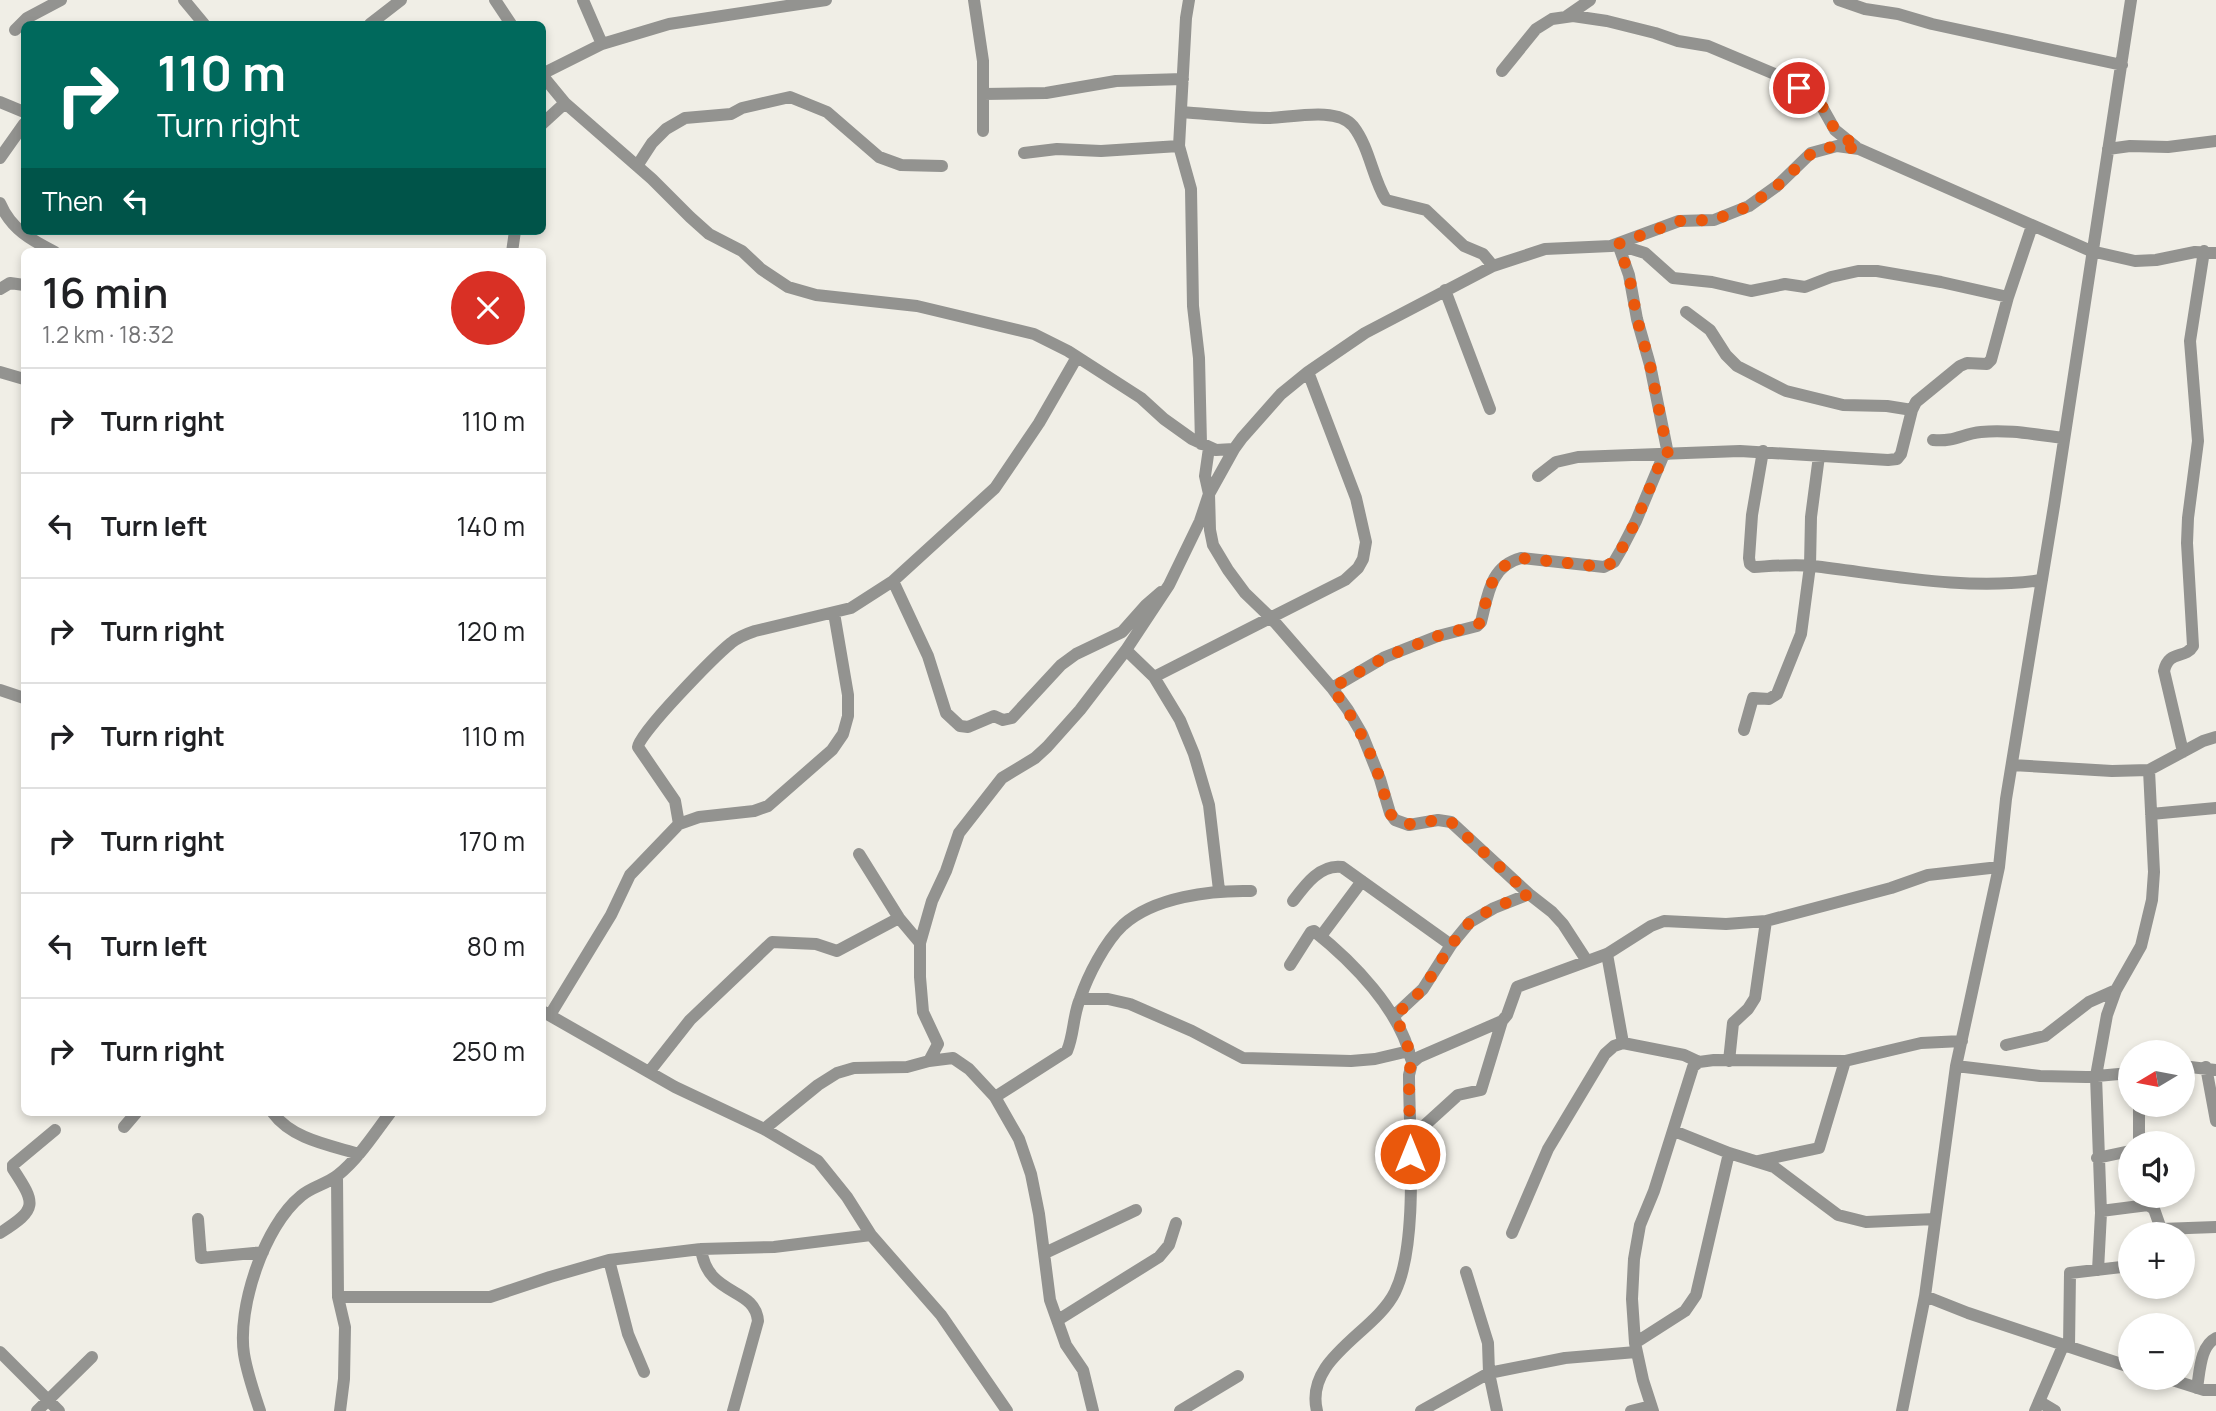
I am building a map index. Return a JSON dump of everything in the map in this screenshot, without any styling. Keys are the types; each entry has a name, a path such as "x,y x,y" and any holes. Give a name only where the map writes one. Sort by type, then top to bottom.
{"street":[{"path":"24,21 61,0"},
{"path":"184,0 202,21"},
{"path":"374,21 401,0"},
{"path":"495,0 509,21"},
{"path":"583,0 602,44"},
{"path":"546,72 602,44 669,24 826,0"},
{"path":"974,0 983,61 983,131"},
{"path":"1189,0 1179,146 1191,189 1193,306 1199,358 1205,475 1213,545 1245,593 1272,619 1332,688 1362,734 1390,813 1395,820 1409,825 1438,820 1451,822 1552,912 1587,961"},
{"path":"1567,16 1590,0"},
{"path":"1839,0 1866,4 2004,41 2122,65"},
{"path":"1902,1411 1925,1296 1956,1066 1999,866 2006,799 2131,0"},
{"path":"1502,71 1536,29 1552,19 1567,16 1607,21 1678,41 1708,46 1777,75 1817,97 1835,130 1859,149 2091,251 2135,261 2210,252 2190,341 2198,441 2187,543 2193,646 2189,652 2171,657 2166,662 2164,671 2183,752"},
{"path":"15,30 21,24"},
{"path":"546,79 565,103 709,234 742,251 761,269 788,287 816,295 917,306 1034,334 1077,357 1141,398 1164,419 1205,446 1234,449"},
{"path":"983,94 1045,93 1116,81 1184,79"},
{"path":"637,166 666,129 685,118 731,114 742,108 790,97 827,112 879,157 901,165 942,166"},
{"path":"0,102 21,111"},
{"path":"546,120 565,103"},
{"path":"1182,112 1271,118 1294,114 1321,115 1348,121 1365,149 1380,191 1386,200 1426,210 1464,246 1483,254 1493,266"},
{"path":"0,158 21,128"},
{"path":"2108,149 2130,146 2168,147 2216,141"},
{"path":"1024,153 1057,149 1101,151 1179,146"},
{"path":"1620,246 1679,221 1714,220 1749,206 1777,186 1814,151 1837,146 1859,149"},
{"path":"0,203 13,225 21,232"},
{"path":"1538,476 1556,462 1570,457 1763,451 1888,460 1896,458 1901,454 1912,410 1918,400 1952,370 1967,363 1990,362 2032,226"},
{"path":"25,235 48,248"},
{"path":"1332,688 1385,657 1438,636 1477,625 1481,622 1490,585 1508,561 1521,558 1604,567 1614,562 1666,454 1650,365 1620,246"},
{"path":"929,1061 937,1044 923,1012 920,943 932,901 959,833 1002,779 1047,747 1080,710 1126,650 1169,586 1200,521 1209,494 1234,449 1281,394 1308,372 1365,334 1445,290 1493,266 1545,249 1620,246 1645,253 1673,278 1712,282 1751,291 1785,284 1805,288 1831,277 1865,270 1941,282 2008,297"},
{"path":"0,289 10,283 21,285"},
{"path":"1445,290 1490,409"},
{"path":"1686,312 1710,330 1726,355 1737,366 1786,391 1843,405 1887,406 1912,410"},
{"path":"679,824 675,802 640,752 639,740 711,662 741,636 851,608 893,581 995,488 1039,423 1077,357"},
{"path":"0,372 21,378"},
{"path":"1154,677 1345,580 1363,559 1366,542 1356,498 1308,372"},
{"path":"1933,440 1948,441 1968,434 1999,431 2064,438"},
{"path":"1763,451 1752,514 1750,564 1754,566 1810,566 1865,574 1975,583 2042,580"},
{"path":"1744,730 1750,701 1756,697 1773,698 1795,654 1801,634 1810,566 1811,517 1819,456"},
{"path":"893,581 928,656 946,713 960,726 968,727 994,716 1003,720 1012,718 1061,665 1076,654 1122,632 1146,604 1169,586"},
{"path":"834,613 848,695 848,716 843,734 832,750 768,806 735,814 699,817 679,824 630,875 611,915 546,1013 649,1072 764,1129 818,1161 847,1197 871,1236 941,1315 1007,1411"},
{"path":"1126,650 1154,677 1180,720 1209,805 1219,890"},
{"path":"0,690 21,697"},
{"path":"2012,765 2112,771 2149,769 2216,737"},
{"path":"2098,1270 2101,1212 2096,1076 2106,1015 2116,990 2141,946 2152,900 2154,872 2149,769"},
{"path":"2151,814 2216,808"},
{"path":"859,854 899,918 920,943"},
{"path":"1410,1133 1425,1125 1458,1095 1480,1090 1502,1021 1507,1015 1517,987 1607,954 1651,926 1664,921 1766,921 1928,875 1999,866"},
{"path":"1293,901 1323,869 1342,867 1451,945"},
{"path":"1321,936 1362,881"},
{"path":"995,1097 1067,1051 1080,999 1107,942 1125,923 1184,896 1219,890 1251,891"},
{"path":"1395,1016 1423,989 1451,945 1470,922 1493,908 1529,894"},
{"path":"649,1072 690,1020 772,942 816,944 837,951 899,918"},
{"path":"1729,1060 1733,1023 1755,998 1766,921"},
{"path":"1290,965 1311,932 1321,936 1373,988 1395,1016 1404,1034 1410,1057 1410,1207 1402,1274 1385,1309 1346,1344 1330,1363 1314,1392 1317,1411"},
{"path":"1607,954 1623,1043"},
{"path":"2006,1045 2045,1036 2089,1002 2116,990"},
{"path":"1080,999 1108,999 1130,1004 1192,1031 1243,1058 1351,1061 1419,1057 1502,1021"},
{"path":"1512,1233 1548,1149 1605,1054 1614,1046 1623,1043 1684,1055 1699,1062 1844,1061 1911,1045 1962,1041"},
{"path":"764,1129 785,1110 838,1073 853,1068 907,1067 953,1058 980,1079 995,1097 1019,1139 1031,1174 1045,1253 1047,1284 1066,1345 1083,1370 1093,1411"},
{"path":"1755,1161 1819,1148 1844,1061"},
{"path":"1631,1411 1652,1409 1635,1348 1632,1299 1634,1259 1640,1225 1674,1131 1689,1074 1699,1062"},
{"path":"1956,1066 2040,1076 2118,1074"},
{"path":"2211,1069 2216,1121"},
{"path":"124,1127 133,1116"},
{"path":"276,1116 289,1129 309,1139 359,1154"},
{"path":"260,1411 244,1352 244,1319 252,1282 263,1252 282,1218 301,1195 337,1176 359,1154 388,1116"},
{"path":"0,1233 15,1224 29,1208 30,1195 13,1165 55,1130"},
{"path":"1674,1131 1774,1167 1838,1215 1866,1222 1935,1219"},
{"path":"1421,1411 1489,1373 1565,1357 1635,1348 1685,1311 1696,1295 1730,1153"},
{"path":"2097,1158 2118,1154"},
{"path":"337,1176 338,1297 345,1327 340,1411"},
{"path":"2101,1212 2148,1205 2154,1209 2157,1222"},
{"path":"1045,1253 1136,1210"},
{"path":"198,1219 201,1258 263,1252"},
{"path":"1058,1320 1159,1257 1169,1245 1176,1223"},
{"path":"2195,1228 2216,1227"},
{"path":"338,1297 490,1297 609,1261 702,1249 774,1247 871,1236"},
{"path":"702,1249 709,1274 723,1287 749,1301 757,1312 758,1321 733,1411"},
{"path":"609,1261 628,1334 645,1372"},
{"path":"2055,1411 2037,1407 2066,1346 2069,1275 2073,1271 2118,1268"},
{"path":"1466,1272 1489,1343 1489,1373 1497,1411"},
{"path":"1925,1296 2118,1363"},
{"path":"2216,1338 2207,1343 2197,1388 2216,1390"},
{"path":"0,1352 59,1411"},
{"path":"37,1411 92,1357"},
{"path":"1180,1411 1238,1376"}],"route":[{"path":"1410,1154 1409,1075 1412,1063 1404,1034 1395,1016 1423,989 1451,945 1470,922 1493,908 1529,894 1451,822 1438,820 1409,825 1395,820 1390,813 1362,734 1349,710 1332,688 1385,657 1438,636 1477,625 1481,622 1490,585 1508,561 1521,558 1604,567 1614,562 1636,521 1664,454 1668,454 1629,275 1618,244 1679,221 1714,220 1749,206 1777,186 1814,151 1837,146 1859,149 1835,130 1817,97 1799,88"}]}
